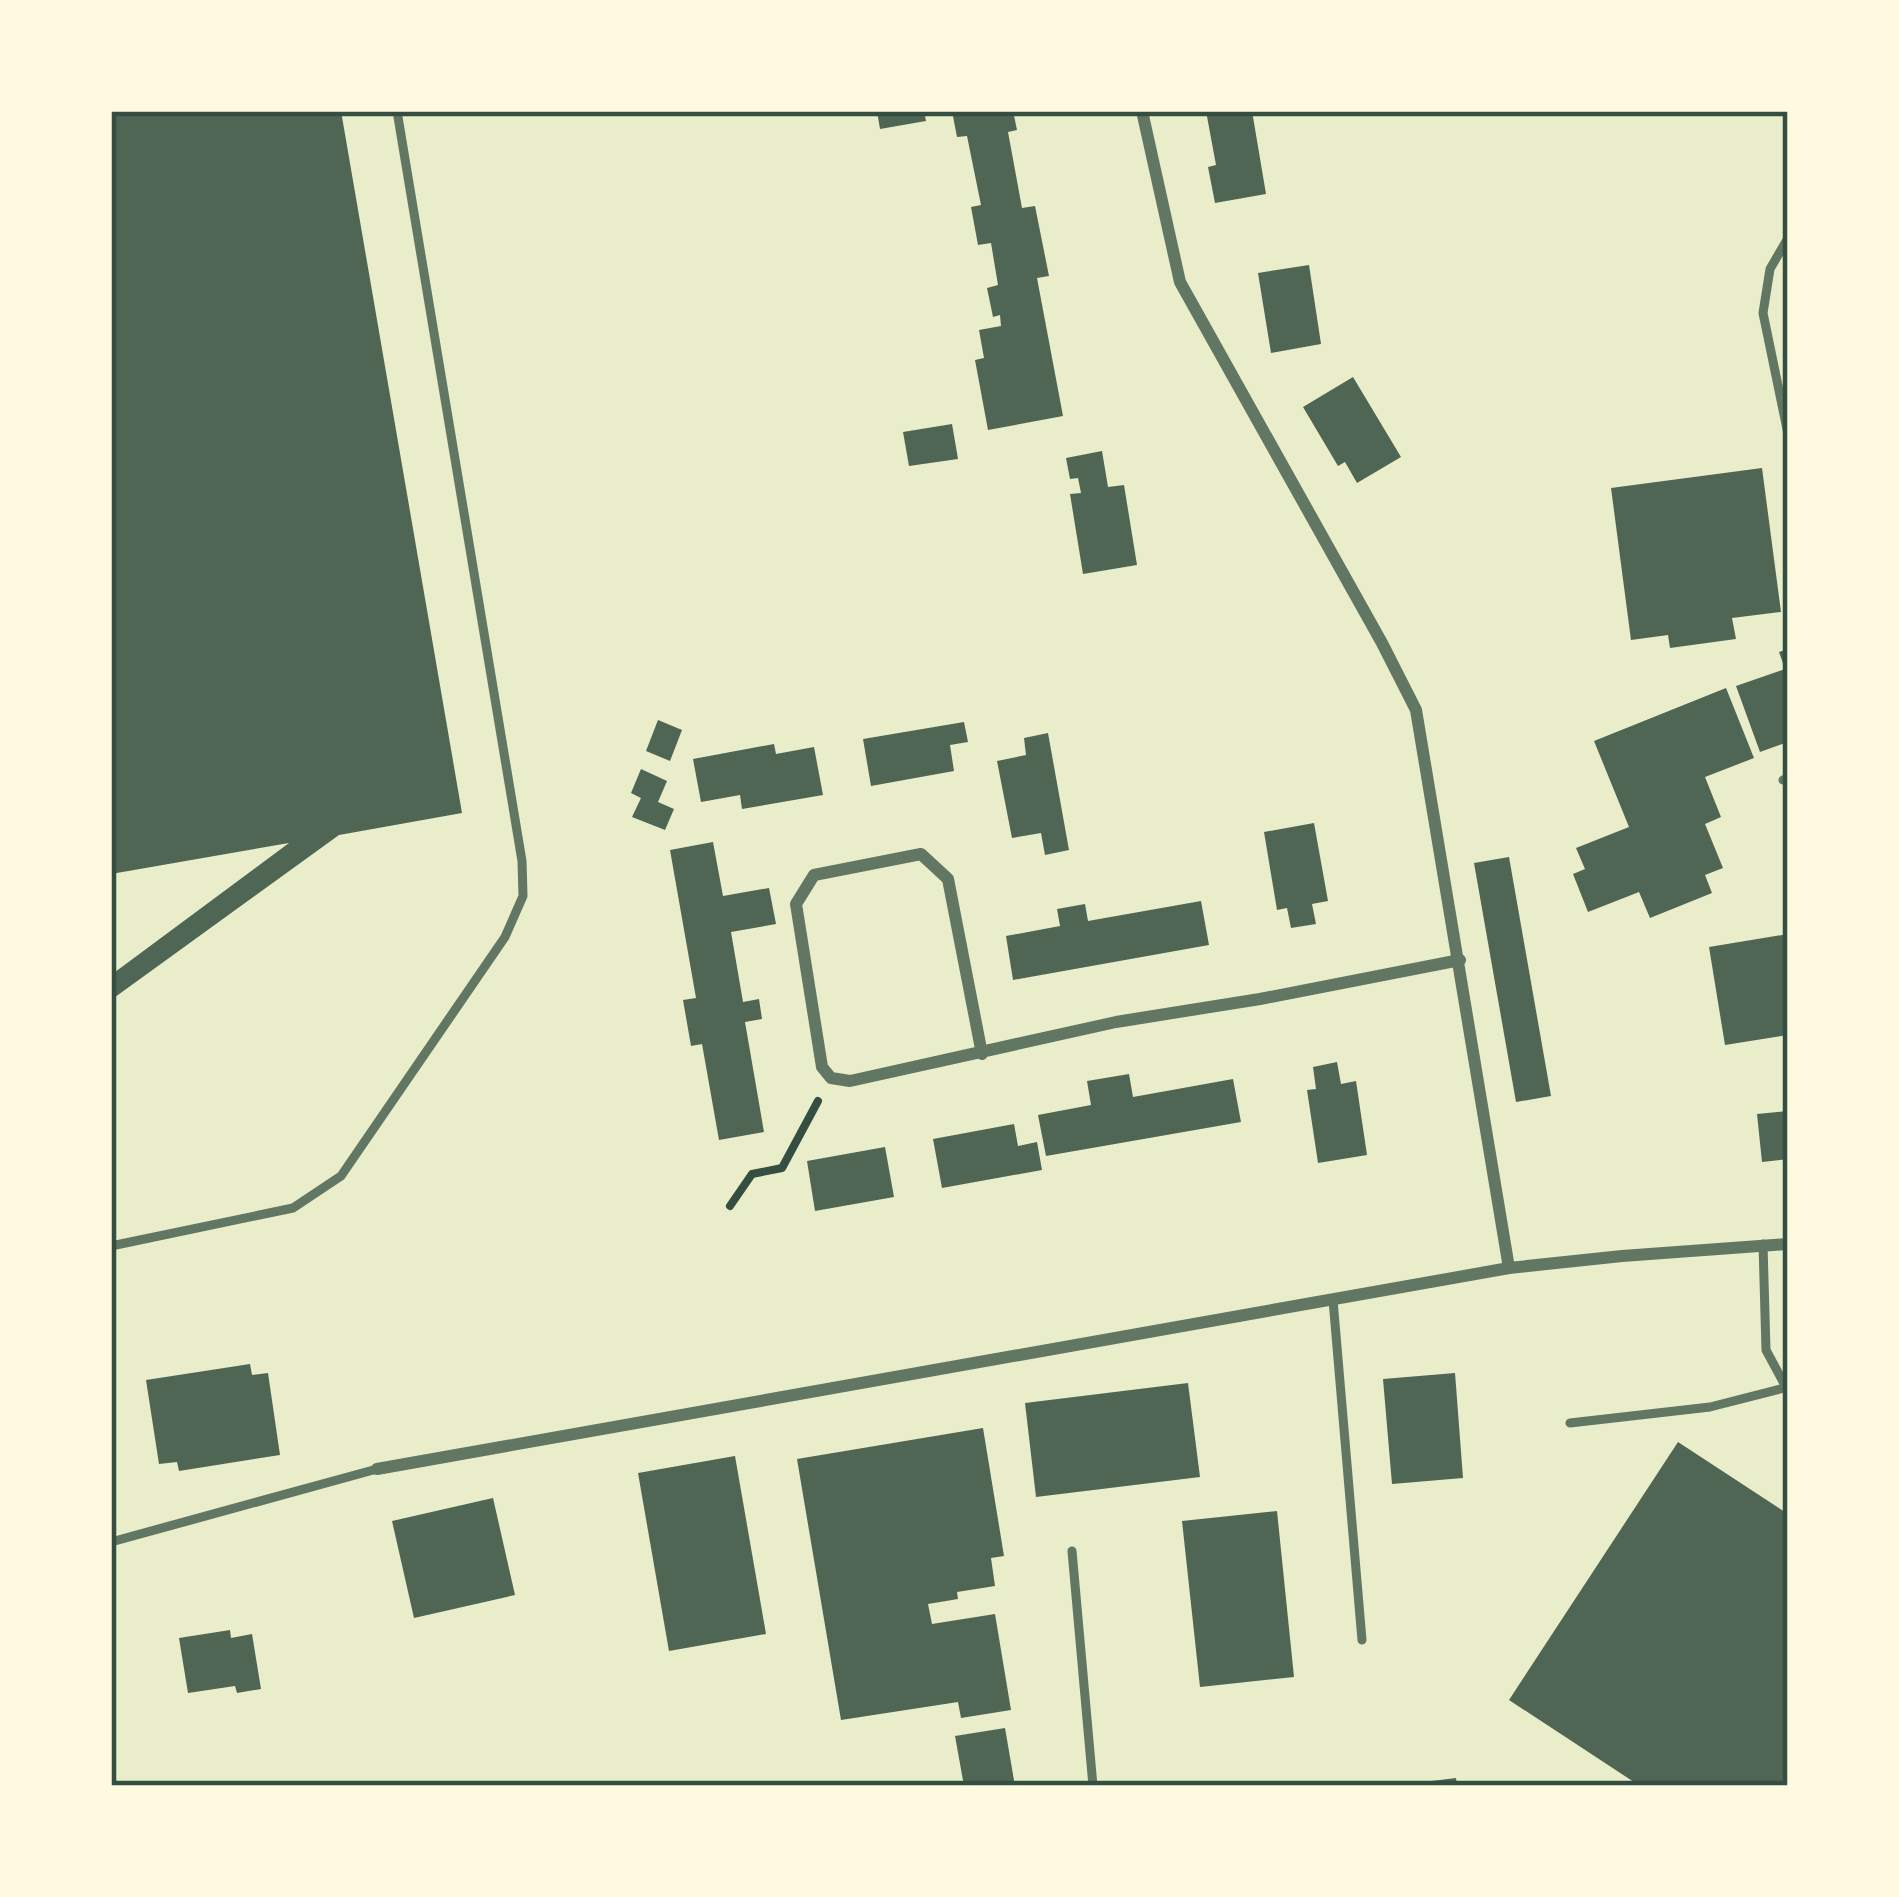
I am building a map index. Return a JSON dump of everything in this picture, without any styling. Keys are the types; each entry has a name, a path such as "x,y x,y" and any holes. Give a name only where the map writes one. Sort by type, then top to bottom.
{"street":[{"path":"1142,111 1180,282 1416,710 1509,1268"},
{"path":"982,1054 948,878 921,854 814,874 796,904 821,1066 831,1078 850,1082 982,1054 1116,1022 1460,960"},
{"path":"377,1469 1509,1268 1788,1244"}],"lane":[{"path":"111,1246 293,1208 341,1176 506,937 523,896 522,861 398,111"},
{"path":"1788,238 1770,269 1762,313 1788,434"},
{"path":"1570,1423 1710,1407 1786,1389 1766,1350 1762,1244"},
{"path":"1333,1300 1362,1640"},
{"path":"111,1542 377,1469"},
{"path":"1072,1551 1093,1786"}],"path":[{"path":"730,1206 752,1174 782,1168 831,1078"}],"building":[{"path":"111,111 341,111 462,813 339,835 111,1000 111,975 289,843 111,874"},
{"path":"877,111 924,111 926,121 880,129"},
{"path":"952,111 1013,111 1017,130 1008,132 1022,208 1035,206 1049,276 1037,278 1063,416 988,430 975,360 984,358 979,330 1001,326 1000,315 993,317 987,288 998,285 991,243 978,245 971,207 981,205 967,136 957,137"},
{"path":"1206,111 1252,111 1266,194 1215,203 1208,167 1216,165"},
{"path":"1309,265 1321,344 1271,353 1258,273"},
{"path":"1353,377 1401,457 1357,483 1345,462 1338,466 1303,407"},
{"path":"952,424 958,459 909,466 903,432"},
{"path":"1102,451 1108,487 1124,485 1137,565 1083,574 1070,494 1081,493 1078,478 1070,479 1066,458"},
{"path":"1762,468 1781,612 1732,618 1736,639 1670,648 1668,635 1631,640 1611,488"},
{"path":"1788,649 1788,742 1760,752 1736,686 1785,669 1779,652"},
{"path":"1726,688 1754,758 1705,777 1721,817 1705,824 1723,868 1705,875 1712,893 1650,918 1639,892 1588,912 1573,874 1585,869 1576,848 1629,827 1594,741"},
{"path":"658,720 682,730 670,761 646,751"},
{"path":"964,722 968,742 950,745 954,771 871,786 863,739"},
{"path":"1048,733 1069,850 1045,855 1041,833 1012,838 997,761 1026,755 1024,738"},
{"path":"774,744 776,754 814,747 823,795 742,809 740,795 701,802 693,759"},
{"path":"641,769 667,781 658,802 674,809 665,830 632,817 641,798 631,793"},
{"path":"1314,823 1328,901 1312,904 1316,924 1291,928 1287,908 1277,910 1264,832"},
{"path":"713,842 723,896 769,888 776,924 731,932 743,1002 759,999 762,1019 745,1022 764,1132 719,1140 702,1044 691,1046 683,1000 696,998 670,850"},
{"path":"1509,857 1551,1096 1516,1102 1474,863"},
{"path":"1201,901 1209,945 1013,980 1006,936 1060,926 1057,909 1085,904 1088,921"},
{"path":"1788,934 1788,1035 1725,1045 1709,947"},
{"path":"1337,1062 1341,1084 1356,1081 1367,1155 1318,1163 1307,1090 1316,1089 1313,1067"},
{"path":"1129,1074 1133,1097 1233,1079 1241,1122 1046,1156 1038,1115 1091,1105 1087,1081"},
{"path":"1788,1111 1788,1159 1762,1162 1757,1114"},
{"path":"1014,1124 1018,1146 1037,1142 1042,1170 942,1188 933,1139"},
{"path":"885,1147 894,1197 815,1211 807,1161"},
{"path":"250,1364 252,1375 268,1373 280,1455 179,1471 177,1462 159,1464 146,1380"},
{"path":"1455,1373 1463,1478 1392,1484 1383,1379"},
{"path":"1188,1383 1200,1477 1036,1497 1025,1403"},
{"path":"983,1428 1004,1556 991,1558 995,1586 957,1592 958,1599 928,1604 932,1624 995,1614 1011,1710 961,1718 958,1702 841,1720 797,1459"},
{"path":"1678,1442 1788,1514 1788,1786 1640,1786 1509,1700"},
{"path":"735,1456 766,1634 669,1651 638,1473"},
{"path":"493,1498 515,1595 414,1618 392,1521"},
{"path":"1277,1511 1294,1677 1200,1687 1182,1521"},
{"path":"230,1630 231,1638 252,1634 261,1689 237,1693 235,1686 188,1693 179,1638"},
{"path":"1005,1728 1015,1786 964,1786 955,1736"},
{"path":"1456,1778 1457,1786 1415,1786 1415,1783"}]}
